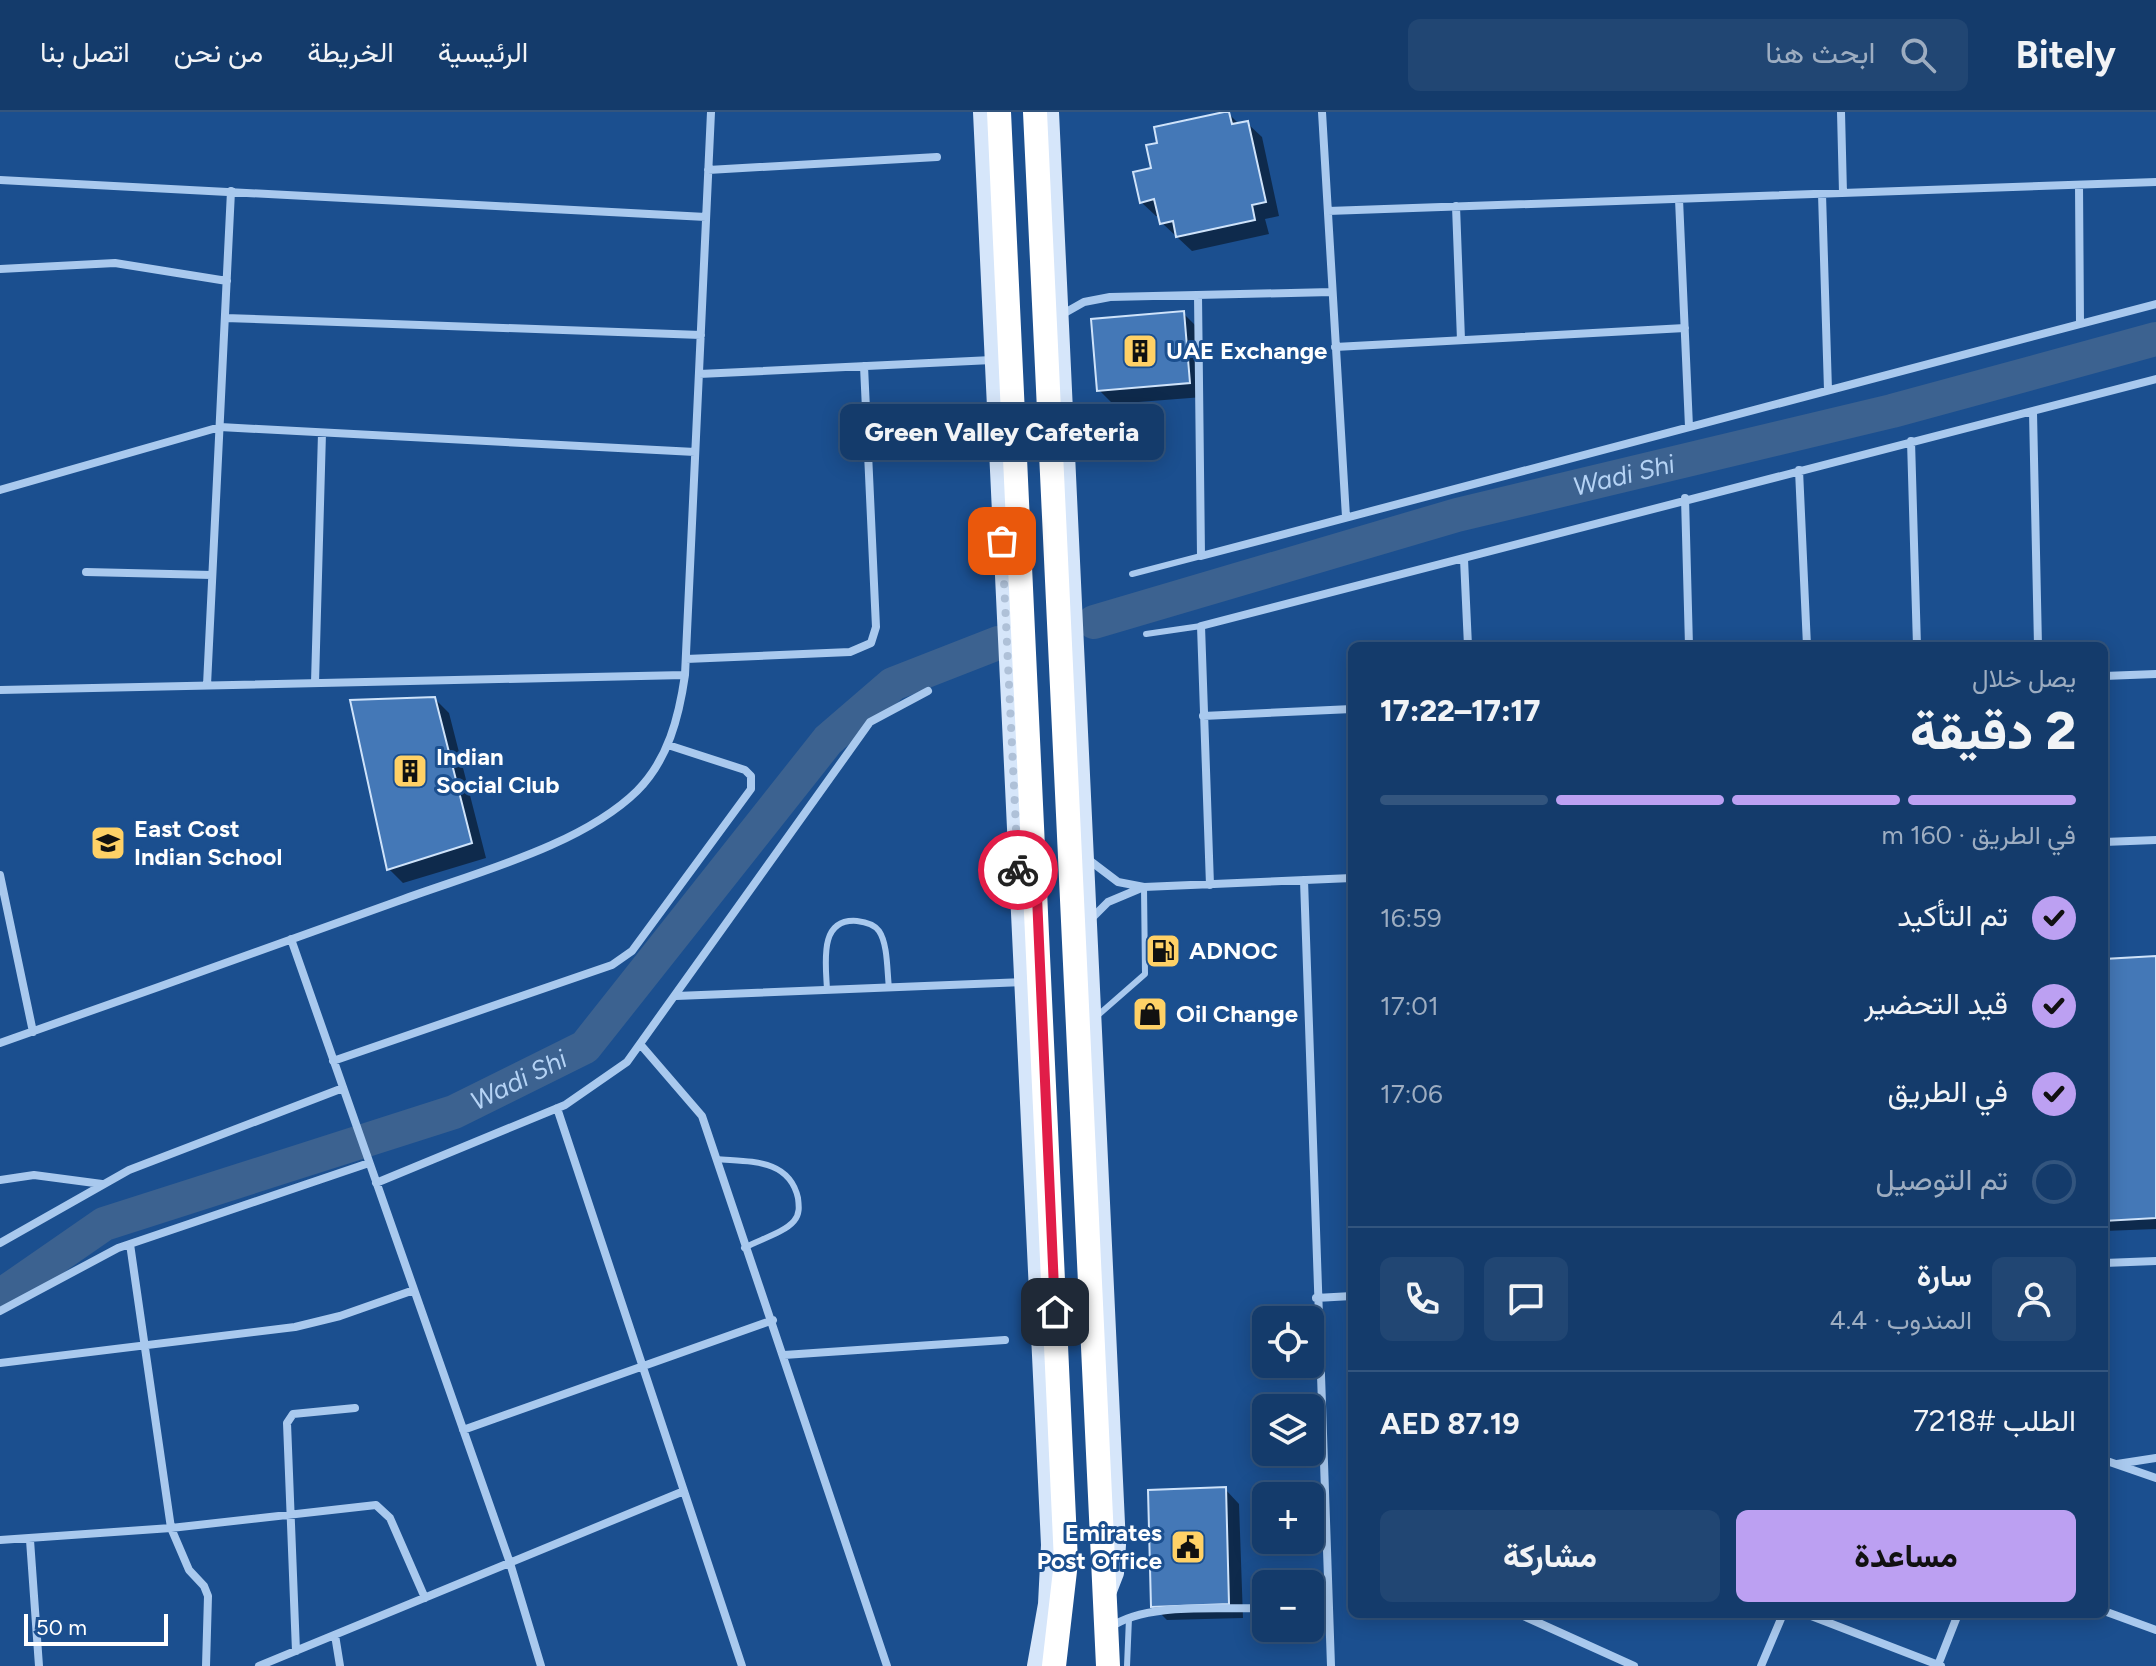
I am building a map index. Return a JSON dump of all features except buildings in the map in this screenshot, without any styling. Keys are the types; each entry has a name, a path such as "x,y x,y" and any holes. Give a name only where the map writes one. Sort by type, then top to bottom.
{"highway":[{"path":"999,112 1026,684 1027,873 1053,1438 1066,1562 1044,1665"},
{"path":"1035,112 1062,685 1072,726 1093,1183 1108,1666"}],"street":[{"path":"0,1043 570,835 611,812 638,789 668,745 679,714 685,675 711,112"},
{"path":"981,112 993,360 1027,873 1023,982 1053,1438"},
{"path":"1051,112 1061,316 1072,726 1086,857 1094,1018 1093,1183"},
{"path":"1322,112 1346,517"},
{"path":"1841,112 1843,193"},
{"path":"708,170 937,157"},
{"path":"0,180 706,217"},
{"path":"1328,211 2156,182"},
{"path":"2079,185 2080,324"},
{"path":"207,685 231,191"},
{"path":"1822,194 1828,390"},
{"path":"1679,199 1689,427"},
{"path":"1456,206 1461,340"},
{"path":"0,269 115,263 227,281"},
{"path":"1061,316 1096,298 1332,292"},
{"path":"1198,295 1201,556 2156,304"},
{"path":"225,318 701,335"},
{"path":"1335,347 1685,328"},
{"path":"699,374 993,360"},
{"path":"686,659 850,652 871,643 876,627 864,366"},
{"path":"1210,885 1201,626 1464,559 1685,498 2156,379"},
{"path":"2033,412 2038,642"},
{"path":"0,490 220,427 695,452"},
{"path":"315,683 322,433"},
{"path":"1911,441 1917,642"},
{"path":"1799,470 1807,642"},
{"path":"1685,498 1689,642"},
{"path":"1464,559 1468,642"},
{"path":"86,572 212,575"},
{"path":"2108,676 2156,674"},
{"path":"0,690 685,675"},
{"path":"376,1183 557,1108 627,1062 870,722 928,691"},
{"path":"1203,716 1348,709"},
{"path":"333,1061 612,965 632,951 751,789 751,776 745,770 668,745"},
{"path":"2108,842 2156,840"},
{"path":"1086,857 1118,882 1144,887 1348,878"},
{"path":"0,875 33,1032"},
{"path":"1304,880 1331,1666"},
{"path":"1090,921 1108,902 1144,887"},
{"path":"291,939 510,1563 541,1666"},
{"path":"676,996 1023,982"},
{"path":"640,1044 702,1116 887,1666"},
{"path":"0,1243 129,1170 343,1088"},
{"path":"557,1108 742,1666"},
{"path":"0,1311 94,1259 130,1244 369,1163"},
{"path":"0,1180 34,1175 103,1184"},
{"path":"130,1244 171,1528 189,1570 204,1586 208,1596 206,1666"},
{"path":"2108,1263 2156,1261"},
{"path":"0,1363 318,1322 414,1290"},
{"path":"1316,1298 1348,1296"},
{"path":"463,1430 773,1320"},
{"path":"784,1355 1005,1340"},
{"path":"296,1651 289,1418 293,1414 355,1408"},
{"path":"2116,1464 2156,1458"},
{"path":"2108,1461 2156,1478"},
{"path":"259,1666 684,1491"},
{"path":"0,1540 171,1528 367,1504 384,1509 425,1598"},
{"path":"30,1540 39,1666"},
{"path":"1324,1606 1328,1606"},
{"path":"1105,1631 1129,1617 1150,1612 1252,1608"},
{"path":"2108,1612 2156,1630"},
{"path":"1528,1618 1634,1666"},
{"path":"1761,1666 1781,1618"},
{"path":"1816,1618 1939,1665 1957,1618"},
{"path":"335,1635 340,1666"}],"lane":[{"path":"1132,574 1201,556"},
{"path":"1146,634 1201,626"},
{"path":"1094,1018 1145,974 1144,887"},
{"path":"827,990 825,947 831,931 842,922 857,921 874,924 882,934 889,988"},
{"path":"716,1159 761,1163 784,1170 795,1187 800,1208 793,1222 744,1248"},
{"path":"1127,1666 1129,1617"}],"waterway":[{"name":"Wadi Shi","path":"1094,622 1457,515 1892,411 2156,339"},
{"name":"Wadi Shi","path":"0,1296 104,1224 454,1112 585,1047 828,740 893,684 998,643"}],"way so far":[{"path":"1002,541 1018,870"}],"place":[{"name":"UAE Exchange","path":"1140,351"},
{"name":"Green Valley Cafeteria","path":"1002,541"},
{"name":"Indian Social Club","path":"410,771"},
{"name":"East Cost Indian School","path":"108,843"},
{"name":"ADNOC","path":"1163,951"},
{"name":"Oil Change","path":"1150,1014"},
{"name":"Emirates Post Office","path":"1188,1547"}],"route":[{"path":"1018,870 1018,873 1036,873 1055,1312"}]}
